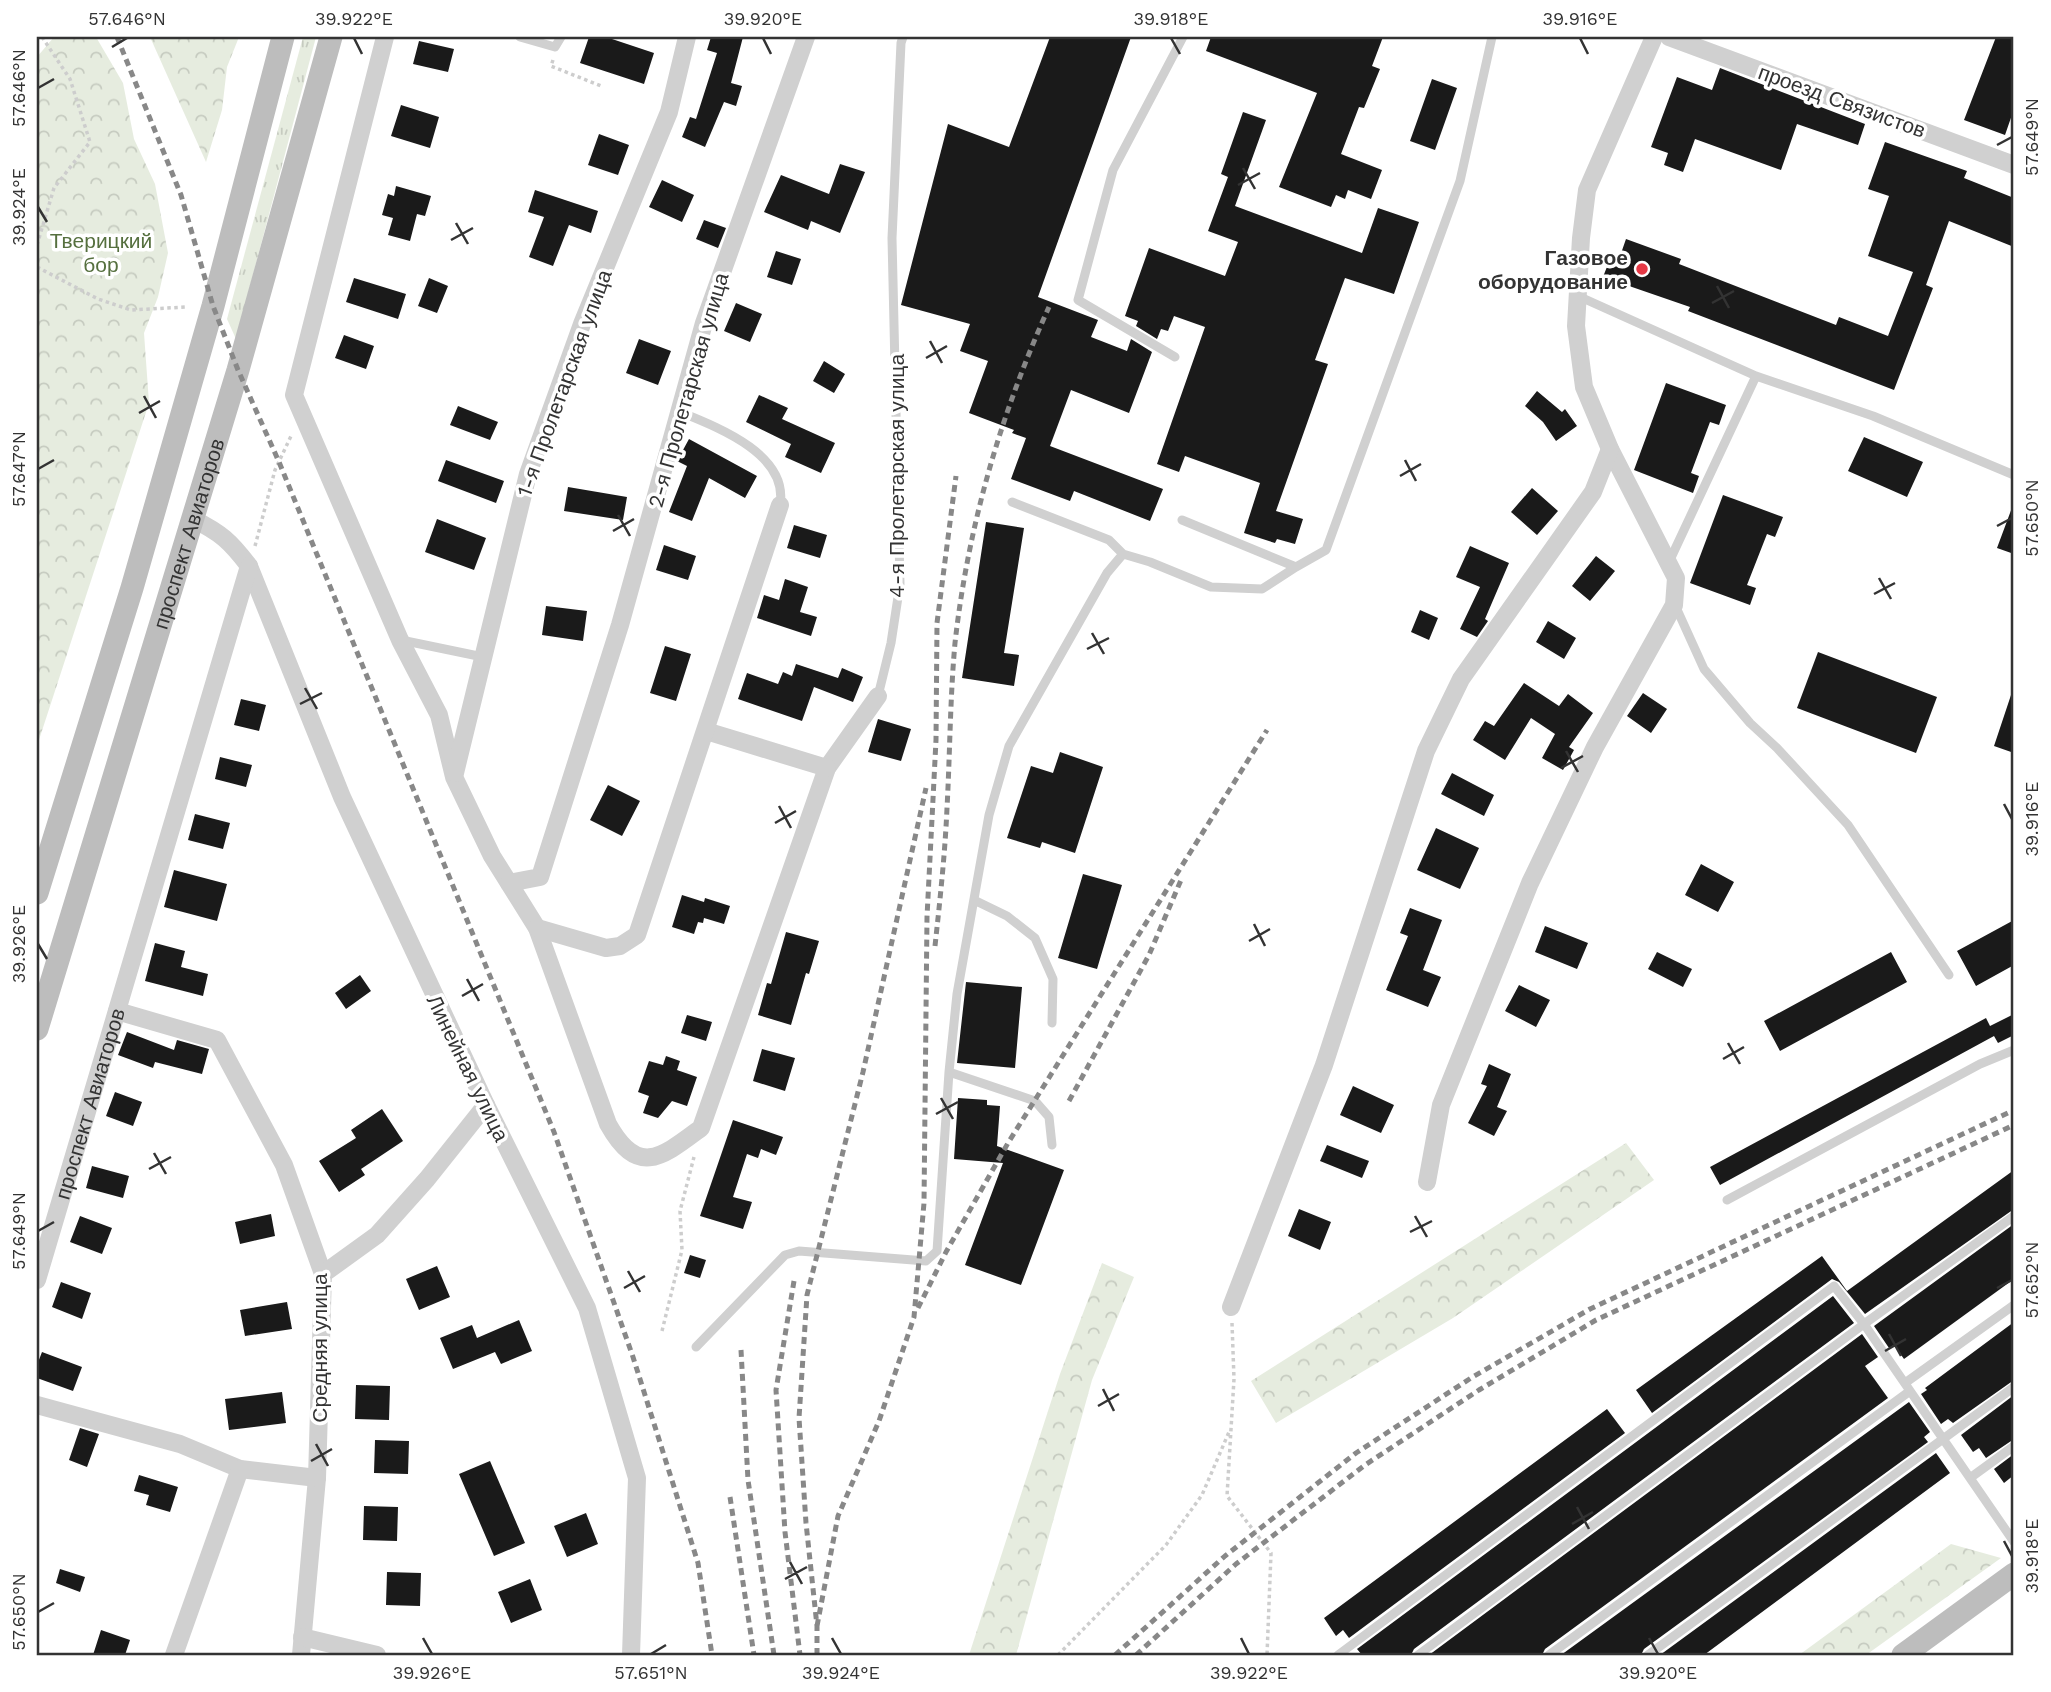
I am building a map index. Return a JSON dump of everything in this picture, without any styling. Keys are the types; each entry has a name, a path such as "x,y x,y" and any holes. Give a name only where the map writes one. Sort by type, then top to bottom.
{"main road":[{"name":"проспект Авиаторов","path":"37,893 132,589 213,306 283,37"},
{"name":"проспект Авиаторов","path":"37,1029 242,357 331,37"},
{"path":"1903,1655 2014,1574"}],"street":[{"path":"385,37 294,395 400,640 439,715 454,776 492,856 537,928 608,1124 618,1141 630,1151 646,1158 658,1157 701,1128"},
{"name":"1-я Пролетарская улица","path":"454,776 528,474 582,324 669,112 687,37"},
{"name":"2-я Пролетарская улица","path":"509,883 540,877 620,625 704,323 806,37"},
{"path":"1427,1182 1441,1105 1530,883 1595,747 1674,605 1676,578 1610,449 1584,387 1576,326 1581,238 1587,190 1654,37"},
{"name":"проезд Связистов","path":"1669,37 2014,165"},
{"path":"1231,1307 1324,1065 1426,751 1461,679 1593,492 1610,449"},
{"path":"537,928 606,948 620,946 637,935 780,505"},
{"name":"Линейная улица","path":"193,519 232,542 249,566 342,797 486,1105 587,1308 637,1478 631,1655"},
{"name":"проспект Авиаторов","path":"37,1280 249,566"},
{"name":"4-я Пролетарская улица","path":"701,1128 827,768 878,696"},
{"path":"706,731 827,768"},
{"name":"Средняя улица","path":"117,1011 217,1040 284,1165 323,1274 317,1478 301,1655"},
{"path":"323,1274 377,1235 427,1179 486,1105"},
{"path":"37,1405 180,1444 240,1469 317,1478"},
{"path":"174,1655 240,1469"},
{"path":"302,1637 377,1655"}],"lane":[{"path":"520,37 555,47 561,37"},
{"name":"4-я Пролетарская улица","path":"878,696 891,643 900,584 892,238 903,37"},
{"path":"1175,357 1077,300 1113,170 1183,37"},
{"path":"1012,502 1109,540 1123,554 1212,587 1262,589 1326,550 1460,181 1492,37"},
{"path":"1578,296 1755,376 1873,416 2014,475"},
{"path":"1669,562 1755,376"},
{"path":"680,412 731,433 766,460 783,491 780,505"},
{"path":"1182,520 1296,567"},
{"path":"696,1347 785,1255 799,1251 926,1261 937,1251 957,994 989,815 1009,746 1107,573 1123,554"},
{"path":"1674,605 1704,669 1750,723 1777,748 1848,825 1949,975"},
{"path":"400,640 483,657"},
{"path":"974,900 1007,916 1035,938 1053,979 1052,1023"},
{"path":"1727,1200 1980,1064 2014,1050"},
{"path":"949,1072 1035,1101 1049,1117 1052,1146"},
{"path":"1418,1655 2014,1216"},
{"path":"1338,1655 1834,1286 1864,1324 2014,1542"},
{"path":"1549,1655 2014,1305"},
{"path":"1648,1655 2014,1387"},
{"path":"1970,1478 2014,1447"}],"path":[{"path":"37,245 54,188 90,142 70,79 42,37"},
{"path":"555,47 551,66 601,86"},
{"path":"37,267 98,299 131,310 186,307"},
{"path":"249,566 275,470 302,413"},
{"path":"662,1331 682,1250 680,1211 701,1128"},
{"path":"1231,1307 1234,1379 1227,1496 1272,1553 1267,1655"},
{"path":"1058,1655 1167,1545 1202,1495 1230,1429"}],"green space":[{"name":"Тверицкий бор","path":"54,37 96,37 123,83 134,139 155,184 168,253 158,297 144,333 149,403 37,746 37,57"},
{"path":"150,37 239,37 227,67 222,110 206,162"},
{"path":"303,37 316,37 236,339 227,319"},
{"path":"1626,1143 1654,1180 1453,1318 1276,1423 1251,1381"},
{"path":"1102,1263 1134,1277 1092,1380 1016,1655 969,1655 1060,1374"},
{"path":"1951,1544 2001,1558 1866,1655 1799,1655"}],"building":[{"path":"589,37 606,37 654,53 644,84 580,63"},
{"path":"711,37 743,37 731,83 742,86 736,106 724,102 705,147 682,137 690,117 696,119 717,53 707,50"},
{"path":"1050,37 1131,37 1038,297 1098,320 1091,337 1127,351 1131,339 1152,352 1129,413 1071,390 1050,446 1163,489 1150,521 1074,491 1070,501 1011,479 1026,438 1012,433 1014,430 969,413 988,361 960,351 970,324 901,305 948,124 1009,147"},
{"path":"1211,37 1383,37 1372,66 1380,69 1364,108 1359,107 1341,154 1382,170 1371,199 1348,190 1345,199 1336,195 1331,207 1279,187 1317,93 1206,51"},
{"path":"1996,37 2014,37 2014,109 2005,135 1964,120"},
{"path":"419,41 454,49 448,72 413,64"},
{"path":"1720,68 1865,124 1858,145 1797,124 1781,170 1695,139 1683,172 1664,165 1668,153 1651,147 1677,77 1712,90"},
{"path":"1432,79 1457,88 1435,150 1410,141"},
{"path":"401,105 439,117 430,148 391,136"},
{"path":"1243,112 1266,120 1235,206 1362,253 1378,208 1419,222 1394,294 1345,278 1315,360 1328,364 1276,511 1303,519 1295,544 1277,539 1275,543 1244,533 1260,483 1185,456 1179,472 1157,464 1205,327 1174,316 1168,331 1161,329 1157,339 1136,326 1138,321 1125,316 1149,248 1225,276 1238,242 1208,231 1228,177 1221,174"},
{"path":"599,134 629,145 618,175 588,165"},
{"path":"1885,142 1967,171 1964,178 2014,198 2014,247 1949,221 1926,285 1933,288 1894,390 1688,311 1690,307 1603,277 1610,259 1618,262 1626,239 1681,259 1679,264 1836,325 1839,317 1888,336 1913,272 1868,256 1889,196 1868,189"},
{"path":"840,164 865,172 840,233 811,221 808,230 764,212 781,175 829,194"},
{"path":"662,180 694,195 682,222 649,207"},
{"path":"396,186 431,196 425,216 417,214 410,241 388,235 393,218 382,215 388,194 394,196"},
{"path":"535,190 598,211 591,233 569,225 553,266 529,257 544,217 528,212"},
{"path":"704,220 726,228 718,248 696,239"},
{"path":"776,251 801,259 792,285 767,277"},
{"path":"354,278 406,294 398,319 346,302"},
{"path":"429,278 448,286 437,313 418,306"},
{"path":"736,303 762,314 750,342 724,331"},
{"path":"344,335 374,346 366,369 335,358"},
{"path":"639,339 671,351 658,385 626,373"},
{"path":"824,361 845,374 834,393 813,381"},
{"path":"1666,383 1726,405 1719,425 1710,422 1691,473 1699,476 1693,493 1634,470"},
{"path":"1537,391 1562,412 1565,409 1577,426 1556,441 1543,422 1525,406"},
{"path":"759,395 788,408 782,419 835,443 821,473 785,457 791,444 746,422"},
{"path":"458,406 498,422 490,440 450,425"},
{"path":"1864,437 1923,462 1907,497 1848,471"},
{"path":"689,439 757,476 745,498 709,478 692,521 669,512 687,466 677,461"},
{"path":"446,460 504,481 496,503 438,481"},
{"path":"568,487 627,497 623,520 564,511"},
{"path":"1532,488 1558,511 1537,535 1511,512"},
{"path":"1723,495 1783,517 1775,537 1767,534 1747,585 1756,588 1750,605 1690,583"},
{"path":"2014,505 2014,554 1997,548"},
{"path":"437,519 486,538 474,570 425,552"},
{"path":"986,522 1024,528 1004,653 1019,655 1014,686 962,678"},
{"path":"794,525 827,535 820,558 787,548"},
{"path":"664,545 696,556 688,580 656,570"},
{"path":"1470,546 1509,563 1485,619 1488,621 1477,637 1460,629 1480,587 1456,577"},
{"path":"1596,556 1615,571 1590,601 1572,586"},
{"path":"785,579 808,587 800,612 817,617 811,636 757,618 764,595 779,600"},
{"path":"546,606 587,611 583,641 542,635"},
{"path":"1420,610 1438,618 1429,640 1411,632"},
{"path":"1548,621 1576,638 1564,659 1536,642"},
{"path":"665,646 691,654 676,701 650,693"},
{"path":"1818,652 1937,697 1916,753 1797,708"},
{"path":"796,664 838,678 842,668 863,677 853,702 814,687 802,721 738,699 747,673 778,684 783,672 792,676"},
{"path":"1524,683 1559,706 1568,694 1593,713 1569,747 1574,750 1563,770 1542,758 1555,734 1531,718 1505,760 1473,740 1485,721 1494,726"},
{"path":"1643,693 1667,709 1651,733 1627,716"},
{"path":"2011,695 2014,695 2014,753 1994,746"},
{"path":"241,699 266,705 259,731 234,725"},
{"path":"878,719 911,729 901,761 868,752"},
{"path":"1060,752 1103,767 1075,853 1042,842 1040,848 1007,838 1031,766 1053,773"},
{"path":"220,757 252,765 246,787 215,779"},
{"path":"1452,773 1494,795 1484,816 1441,794"},
{"path":"608,785 640,801 622,836 590,820"},
{"path":"195,814 230,823 223,849 188,840"},
{"path":"1436,828 1479,848 1460,889 1417,870"},
{"path":"1701,864 1734,882 1718,912 1685,895"},
{"path":"174,870 227,884 217,921 164,907"},
{"path":"1083,874 1122,885 1097,969 1058,958"},
{"path":"682,895 704,902 705,898 730,906 724,924 704,918 703,923 698,922 694,934 672,927"},
{"path":"1410,908 1442,920 1423,970 1441,977 1428,1007 1386,990 1408,936 1400,933"},
{"path":"2014,920 2014,965 1976,986 1957,951"},
{"path":"1545,926 1588,943 1577,969 1535,952"},
{"path":"786,932 819,941 809,974 806,973 791,1025 758,1015 767,983 771,984"},
{"path":"155,943 185,951 181,967 208,974 203,996 145,981"},
{"path":"1657,952 1692,969 1683,987 1648,969"},
{"path":"1891,952 1907,982 1780,1051 1764,1021"},
{"path":"360,975 371,991 346,1009 335,993"},
{"path":"966,982 1022,987 1015,1068 957,1063"},
{"path":"1519,985 1550,1000 1536,1027 1505,1011"},
{"path":"2014,1014 2014,1035 1998,1043 1994,1036 1720,1185 1710,1167 1986,1018 1990,1026"},
{"path":"687,1015 712,1022 706,1041 681,1033"},
{"path":"127,1032 174,1050 177,1040 209,1049 202,1074 155,1062 153,1068 118,1055"},
{"path":"762,1049 795,1058 785,1091 753,1081"},
{"path":"666,1056 680,1061 677,1070 697,1077 687,1106 672,1101 658,1118 643,1113 649,1096 638,1092 649,1061 663,1065"},
{"path":"1489,1064 1511,1074 1497,1107 1507,1111 1494,1136 1468,1123 1487,1086 1481,1084"},
{"path":"1353,1086 1394,1105 1381,1133 1340,1115"},
{"path":"115,1092 142,1102 133,1126 106,1116"},
{"path":"958,1098 987,1100 987,1105 1000,1106 997,1146 1064,1170 1021,1285 965,1265 1003,1163 954,1159"},
{"path":"382,1109 403,1141 361,1169 365,1175 339,1192 319,1161 356,1138 351,1130"},
{"path":"733,1120 783,1137 776,1155 761,1149 758,1158 747,1154 733,1197 752,1202 743,1229 700,1216"},
{"path":"1327,1145 1369,1161 1362,1178 1320,1161"},
{"path":"92,1166 129,1176 123,1198 86,1188"},
{"path":"2014,1170 2014,1209 1865,1314 1839,1282 1832,1279 1652,1413 1636,1390 1822,1256 1847,1291"},
{"path":"1299,1209 1331,1222 1320,1250 1288,1236"},
{"path":"271,1214 275,1236 240,1244 235,1222"},
{"path":"80,1216 112,1228 102,1254 70,1242"},
{"path":"2014,1224 2014,1279 1904,1359 1894,1345 1889,1348 1874,1326"},
{"path":"690,1255 706,1260 700,1278 684,1273"},
{"path":"437,1266 450,1297 419,1310 406,1279"},
{"path":"61,1282 91,1293 82,1319 52,1307"},
{"path":"1833,1296 1854,1323 1414,1649 1411,1655 1362,1655 1357,1649"},
{"path":"287,1302 292,1329 245,1336 240,1310"},
{"path":"519,1320 532,1351 501,1364 495,1352 453,1369 440,1338 472,1325 477,1338"},
{"path":"2014,1322 2014,1380 1953,1423 1948,1419 1941,1424 1921,1394 1927,1390 1925,1388"},
{"path":"1862,1334 1878,1357 1865,1366 1888,1398 1545,1649 1542,1655 1429,1655"},
{"path":"42,1352 82,1367 73,1391 37,1378 37,1365"},
{"path":"356,1385 390,1386 389,1420 355,1419"},
{"path":"282,1392 286,1423 229,1430 225,1399"},
{"path":"2014,1395 2014,1439 1986,1458 1979,1448 1973,1452 1961,1435"},
{"path":"1909,1402 1930,1432 1924,1437 1928,1442 1644,1649 1641,1655 1561,1655"},
{"path":"1607,1409 1625,1433 1349,1638 1343,1630 1336,1636 1324,1618"},
{"path":"80,1428 99,1434 87,1467 69,1460"},
{"path":"375,1440 409,1441 408,1474 374,1473"},
{"path":"1936,1453 1950,1473 1704,1655 1660,1655"},
{"path":"2014,1454 2014,1475 2004,1483 1994,1469"},
{"path":"490,1461 525,1543 494,1556 459,1474"},
{"path":"139,1475 178,1487 170,1512 146,1505 149,1495 134,1491"},
{"path":"364,1506 398,1507 397,1541 363,1540"},
{"path":"586,1513 598,1544 567,1557 554,1526"},
{"path":"60,1569 85,1577 80,1592 56,1583"},
{"path":"387,1572 421,1573 420,1606 386,1605"},
{"path":"530,1579 542,1610 511,1623 498,1592"},
{"path":"101,1630 130,1640 125,1655 93,1655"}],"railway":[{"path":"117,37 181,195 213,306 238,370 279,462 554,1132 633,1357 698,1563 712,1655"},
{"path":"935,946 945,842 955,643 968,556 1002,429 1049,307"},
{"path":"817,1626 838,1516 879,1421 914,1317 924,1203 927,917 936,740 937,623 956,476"},
{"path":"918,1308 946,1252 1008,1143 1267,730"},
{"path":"817,1655 817,1626 799,1418 807,1295 863,1072 926,788"},
{"path":"1069,1101 1149,955 1181,880"},
{"path":"1115,1655 1225,1556 1356,1453 1471,1378 1590,1309 2014,1110"},
{"path":"1136,1655 1236,1564 1365,1465 1479,1390 1596,1320 2014,1125"},
{"path":"794,1281 776,1390 785,1532 800,1655"},
{"path":"741,1350 748,1480 774,1655"},
{"path":"730,1497 754,1655"}],"place":[{"name":"Газовое оборудование","path":"1642,269"}]}
